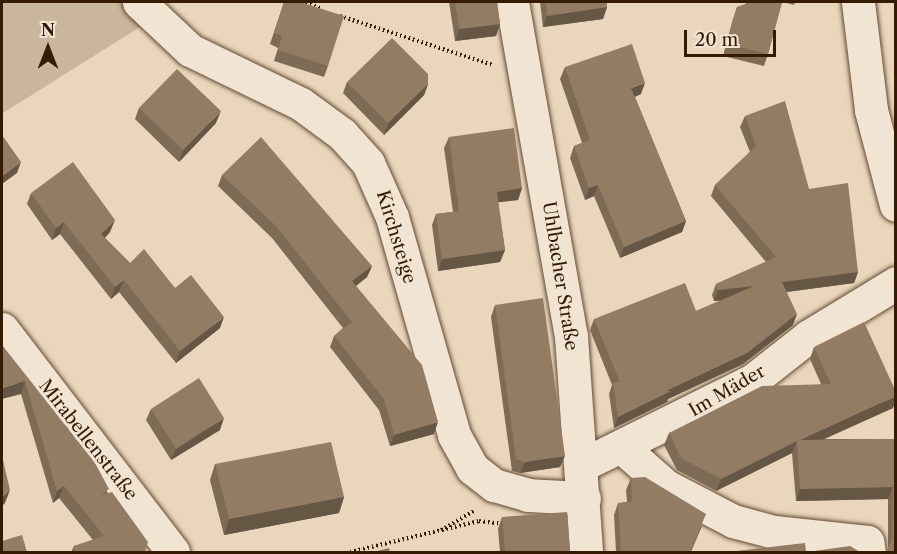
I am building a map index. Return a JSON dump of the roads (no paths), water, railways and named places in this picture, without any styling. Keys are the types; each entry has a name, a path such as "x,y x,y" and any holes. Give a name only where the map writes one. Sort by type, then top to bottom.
{"street":[{"name":"Kirchsteige","path":"139,2 190,50 301,104 342,134 368,163 392,217 454,435 472,468 494,485 528,495 584,498"},
{"name":"Uhlbacher Straße","path":"512,2 572,336 586,552"},
{"path":"858,2 872,110 896,205"},
{"name":"Im Mäder","path":"582,465 623,448 753,380 808,336 896,283"},
{"name":"Mirabellenstraße","path":"2,329 173,552"},
{"path":"623,448 666,486 733,521 774,532 867,542 869,552"}]}
